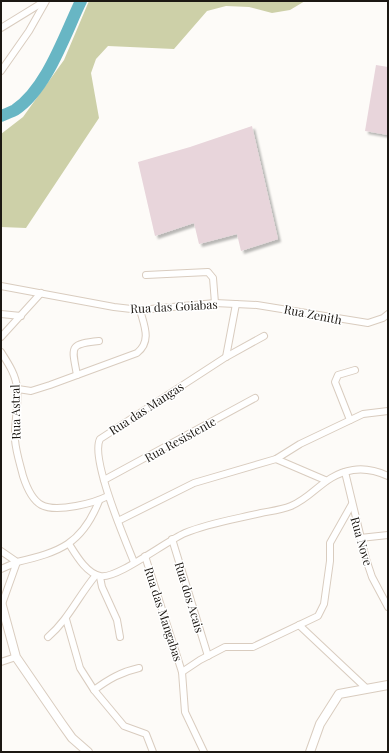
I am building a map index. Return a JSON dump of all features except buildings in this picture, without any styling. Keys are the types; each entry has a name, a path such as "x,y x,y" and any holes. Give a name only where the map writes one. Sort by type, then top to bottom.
{"main road":[{"path":"1,603 16,657 72,738 88,752"},
{"path":"310,752 320,724 339,694 388,685"}],"street":[{"path":"1,28 45,1"},
{"path":"1,71 29,31 45,1"},
{"path":"146,275 208,272 213,278 216,303"},
{"path":"1,286 41,293"},
{"path":"1,337 41,293"},
{"name":"Rua das Goiabas","path":"41,293 114,307 140,310 216,303 236,304"},
{"path":"226,357 236,304"},
{"name":"Rua Zenith","path":"236,304 272,306 358,323 376,321 388,314"},
{"path":"18,389 30,391 77,376 137,353 142,349 146,338 140,310"},
{"path":"1,314 21,316"},
{"name":"Rua das Mangas","path":"134,562 108,496 97,444 103,435 226,357 264,336"},
{"path":"77,376 73,353 75,348 80,343 99,341"},
{"name":"Rua Astral","path":"1,352 13,374 18,389 15,440 20,464 29,493 36,501 52,508 65,508 98,501 108,496"},
{"path":"350,420 335,382 338,375 355,370"},
{"name":"Rua Resistente","path":"104,480 255,398"},
{"path":"118,521 194,484 276,459 300,444 363,414 388,411"},
{"path":"276,459 325,480"},
{"path":"48,637 66,619 82,591 98,576 114,575 172,539 196,529 277,511 291,506 300,501 325,480 345,472 360,469 370,470 388,476"},
{"name":"Rua Nove","path":"345,472 360,538 372,577 388,607"},
{"path":"1,569 17,562 37,558 69,544 87,525 98,501"},
{"name":"Rua das Mangabas","path":"182,672 208,656 225,648 253,647 318,616 322,611 330,561 330,543 352,504"},
{"path":"360,538 388,535"},
{"name":"Rua dos Acais","path":"172,539 208,656"},
{"path":"69,544 86,567 98,576 117,620 120,637"},
{"path":"1,552 17,562"},
{"name":"Rua das Mangabas","path":"145,556 182,672 185,712 204,752"},
{"path":"1,603 17,562"},
{"path":"66,619 80,668 94,690 124,726 146,734 153,752"},
{"path":"299,625 366,688"},
{"path":"1,662 16,657"},
{"path":"94,690 112,677 125,671 139,668"}],"green space":[{"path":"89,1 305,1 290,10 272,13 249,7 226,6 207,11 174,49 108,46 96,59 91,73 99,118 26,228 1,227 1,134 23,117 64,60"}],"waterway":[{"path":"1,116 15,110 37,89 54,60 81,1"}]}
